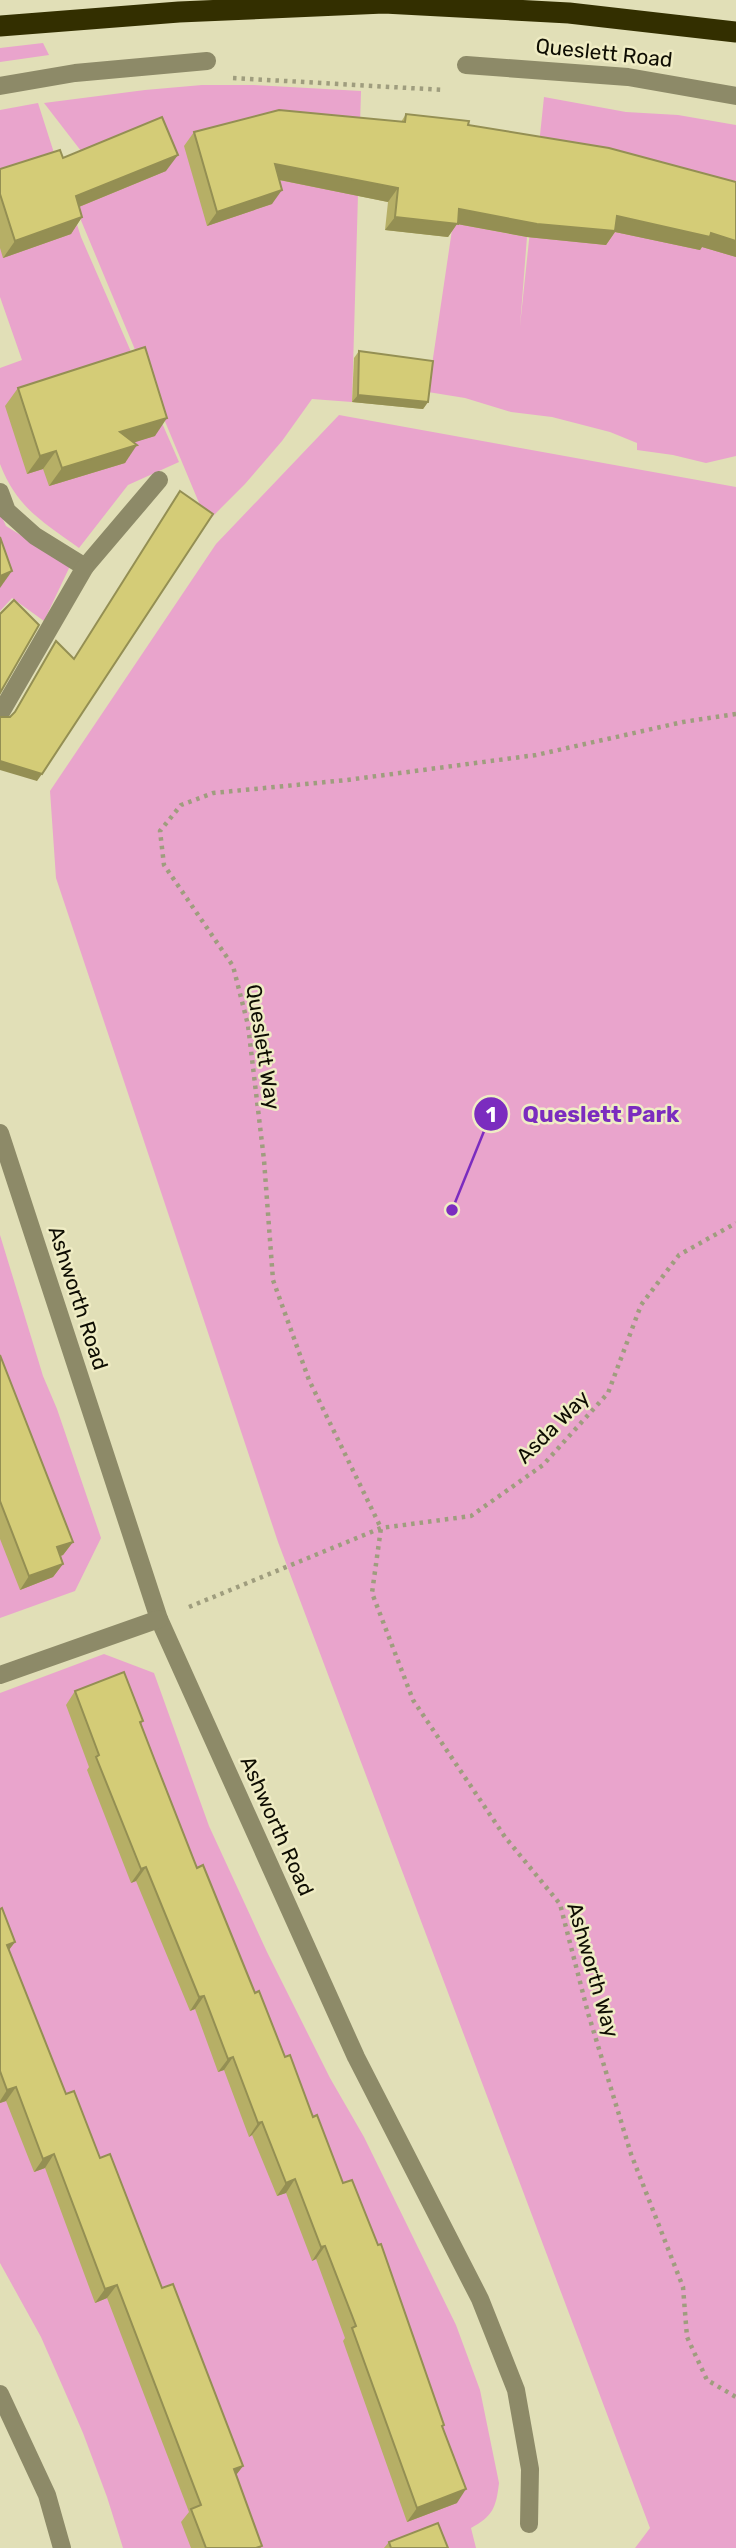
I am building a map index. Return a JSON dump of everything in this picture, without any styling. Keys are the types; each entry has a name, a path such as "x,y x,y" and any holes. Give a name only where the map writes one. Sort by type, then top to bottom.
{"highway":[{"name":"Queslett Road","path":"0,26 178,6 384,3 569,13 736,32"}],"street":[{"path":"0,86 75,73 207,61"},
{"name":"Queslett Road","path":"466,65 628,77 736,96"},
{"path":"0,714 85,567 159,480"},
{"path":"0,492 7,511 35,537 85,567"},
{"name":"Ashworth Road","path":"0,1133 159,1619 356,2057 480,2299 516,2390 530,2469 529,2524"},
{"path":"0,1675 159,1619"},
{"path":"0,2394 47,2496 62,2548"}],"path":[{"path":"207,61 222,77 451,90 466,65"},
{"name":"Queslett Way","path":"381,1528 309,1380 273,1280 264,1160 250,1039 233,966 164,865 160,831 181,805 213,793 348,780 536,755 683,722 736,714"},
{"name":"Asda Way","path":"159,1619 381,1528 471,1516 543,1465 608,1393 641,1305 679,1255 736,1223"},
{"name":"Ashworth Way","path":"381,1528 372,1593 413,1700 505,1837 561,1904 588,2013 631,2154 683,2287 687,2337 707,2380 736,2396"}],"shaded area":[{"path":"43,43 49,55 0,62 0,48"},
{"path":"202,85 361,91 352,402 312,399 282,441 207,522 75,206 88,160 44,103"},
{"path":"544,97 626,112 678,115 736,125 736,456 706,463 637,450 637,443 610,432 552,417 511,412 465,398 428,392 453,223 527,237 520,326"},
{"path":"38,103 81,237 179,462 128,485 79,548 42,521 23,503 14,492 0,464 0,368 22,360 0,297 0,110"},
{"path":"339,415 736,487 736,2548 635,2548 650,2528 278,1542 56,878 50,791 216,544"},
{"path":"0,513 6,526 70,566 44,621 12,598 0,611"},
{"path":"0,1235 43,1376 101,1538 75,1591 0,1618"},
{"path":"104,1654 154,1673 209,1826 267,1952 330,2078 364,2137 456,2325 480,2390 499,2483 489,2515 471,2528 476,2548 123,2548 83,2433 41,2337 0,2263 0,1693"}],"building":[{"path":"279,110 405,122 406,114 469,121 468,125 609,148 736,182 736,241 711,233 710,237 617,216 615,231 537,224 459,209 458,224 395,217 398,188 275,164 282,190 217,212 194,132"},
{"path":"162,117 178,155 76,196 82,217 15,241 0,194 0,169 60,150 63,158"},
{"path":"145,347 167,418 120,432 137,445 62,468 56,451 40,456 18,388"},
{"path":"359,351 433,361 428,402 358,395"},
{"path":"180,491 213,514 42,774 0,761 0,717 10,717 15,712 56,641 74,659"},
{"path":"0,537 12,571 0,576"},
{"path":"14,600 39,625 0,693 0,614"},
{"path":"0,1355 73,1542 57,1547 63,1564 29,1576 0,1501"},
{"path":"124,1672 143,1721 140,1722 197,1868 203,1865 255,1993 259,1991 285,2057 290,2055 313,2117 317,2115 343,2183 352,2180 378,2245 381,2244 466,2489 417,2508 352,2328 356,2326 325,2246 321,2247 295,2179 286,2183 262,2122 258,2123 233,2057 228,2059 204,1996 199,1997 146,1867 141,1869 96,1757 99,1755 75,1691"},
{"path":"2,1908 15,1942 7,1945 66,2094 74,2091 100,2158 110,2154 162,2288 173,2284 243,2466 234,2469 262,2546 206,2548 191,2509 201,2505 117,2285 105,2289 54,2154 43,2159 16,2087 7,2090 0,2071"},
{"path":"438,2523 448,2548 391,2548 389,2542"}],"place":[{"name":"Queslett Park","path":"452,1210"}]}
